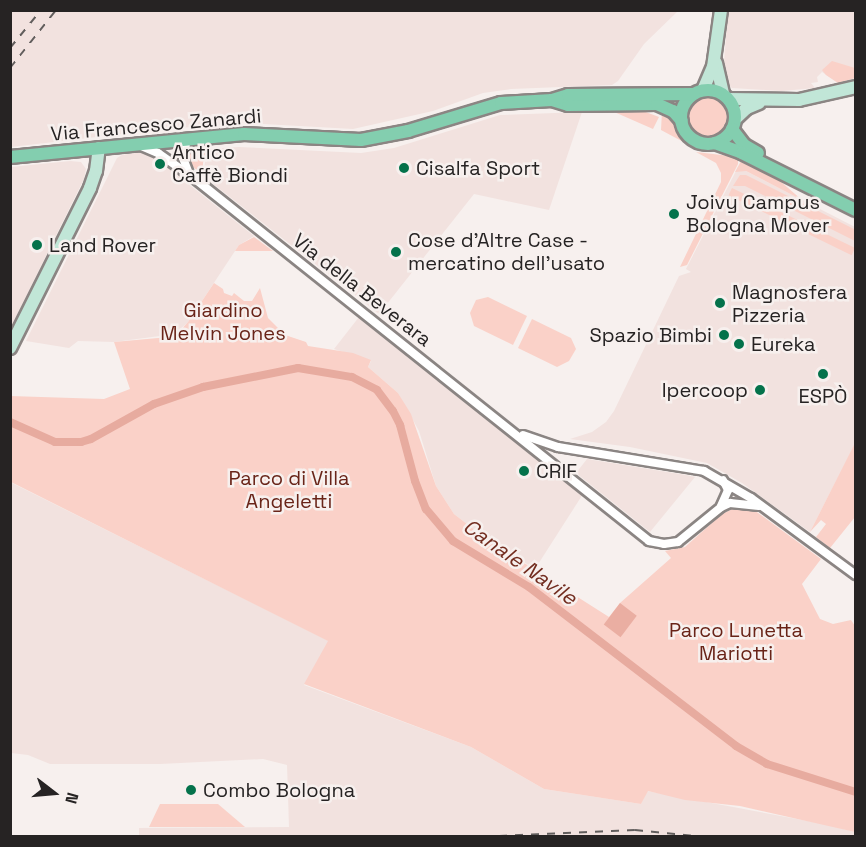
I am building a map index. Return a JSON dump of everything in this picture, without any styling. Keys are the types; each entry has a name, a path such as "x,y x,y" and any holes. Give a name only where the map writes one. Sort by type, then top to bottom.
{"main road":[{"path":"715,10 717,31"},
{"path":"721,10 715,58 734,124 746,147 855,202"},
{"path":"715,58 698,92 683,107 682,121 692,139 715,143 742,153 855,210"},
{"path":"698,92 765,101 799,100 855,87"},
{"name":"Via Francesco Zanardi","path":"10,157 251,134 361,140 408,131 501,103 552,100 568,95 698,92"},
{"name":"Via Francesco Zanardi","path":"552,100 568,105 657,104 673,111 682,121"},
{"path":"715,143 727,136 747,108 765,101"},
{"path":"10,348 90,188 96,171 99,148"}],"street":[{"path":"187,140 183,158 190,174"},
{"name":"Via della Beverara","path":"137,145 158,153 190,174 558,468 656,543 678,542 721,507"},
{"name":"Via della Beverara","path":"514,431 543,443 691,467 723,480 855,575"},
{"path":"558,468 559,456 569,448"},
{"path":"721,507 728,490 723,480"},
{"path":"721,507 736,502 759,506"}],"shaded area":[{"path":"10,11 678,11 644,44 618,81 612,85 511,89 483,93 433,111 353,129 246,123 157,128 157,130 11,147"},
{"path":"728,11 855,11 855,78 838,83 822,72 817,77 818,82 811,83 815,88 782,91 732,88 726,83 723,75"},
{"path":"582,112 549,210 474,194 379,314 203,176 207,149 239,147 361,153 394,148 500,115"},
{"path":"141,152 152,155 254,236 239,245 188,322 175,334 114,342 78,341 69,348 26,341 117,158"},
{"path":"81,162 86,169 84,179 11,327 11,167"},
{"path":"738,167 855,227 855,444 810,532 742,483 707,463 630,447 570,439 592,432 606,422 614,411 679,276 691,272 686,269"},
{"path":"359,317 583,494 535,569 485,538 454,514 436,486 419,431 398,393 368,367 371,361 334,349"},
{"path":"587,459 695,477 650,532 576,473"},
{"path":"10,482 329,641 304,685 471,747 544,789 641,804 647,791 824,824 855,832 855,836 139,836 139,828 289,827 287,765 263,759 160,764 50,764 28,755 11,753"},
{"path":"620,603 637,616 621,637 604,625"}],"green space":[{"path":"832,61 855,68 855,78 838,83 826,75 822,70"},
{"path":"708,97 722,103 728,117 722,131 708,137 694,131 688,117 694,103"},
{"path":"612,111 643,111 659,117 653,129"},
{"path":"662,111 673,119 680,135 689,145 661,130"},
{"path":"207,149 203,163 203,176 191,165 189,154"},
{"path":"696,152 730,156 738,160 738,164 687,265 680,267 721,182 721,173 716,163"},
{"path":"741,161 780,181 802,200 746,171 735,172"},
{"path":"740,175 746,175 854,229 855,241 745,186 733,186"},
{"path":"732,188 855,248 852,255 728,195"},
{"path":"254,237 273,251 235,251 239,245"},
{"name":"Parco di Villa Angeletti","path":"214,283 223,289 224,293 232,296 234,293 244,301 252,301 260,288 268,318 285,335 306,342 308,346 353,353 371,360 368,367 398,393 411,414 436,486 454,514 485,538 609,617 620,603 671,558 665,551 685,547 722,514 735,508 754,510 821,559 802,584 820,619 833,624 851,620 855,626 855,832 740,806 685,800 648,791 641,804 544,789 471,747 304,684 328,641 11,482 10,396 104,399 130,389 114,342 169,337 178,333"},
{"path":"488,297 527,316 513,345 474,326 470,313 476,300"},
{"path":"532,319 571,338 576,349 569,361 557,367 518,348"},
{"path":"855,443 855,517 830,548 816,537 826,524 821,520 810,532"},
{"path":"160,804 218,804 245,827 149,827"}],"waterway":[{"name":"Canale Navile","path":"10,422 55,442 81,442 91,439 154,404 203,387 298,368 352,377 377,390 393,411 400,425 415,481 426,509 453,541 529,587 736,746 767,764 856,792"}],"railway":[{"path":"10,48 41,10"},
{"path":"10,68 56,10"},
{"path":"499,836 635,830 695,836"}],"place":[{"name":"Antico Caffè Biondi","path":"160,164"},
{"name":"Cisalfa Sport","path":"404,168"},
{"name":"Joivy Campus Bologna Mover","path":"674,214"},
{"name":"Land Rover","path":"37,245"},
{"name":"Cose d'Altre Case - mercatino dell'usato","path":"396,252"},
{"name":"Magnosfera Pizzeria","path":"720,303"},
{"name":"Spazio Bimbi","path":"724,335"},
{"name":"Eureka","path":"739,344"},
{"name":"ESPÒ","path":"823,374"},
{"name":"Ipercoop","path":"760,390"},
{"name":"CRIF","path":"524,471"},
{"name":"Combo Bologna","path":"191,790"}],"park label":[{"name":"Giardino Melvin Jones","path":"223,322"},
{"name":"Parco Lunetta Mariotti","path":"736,642"}]}
